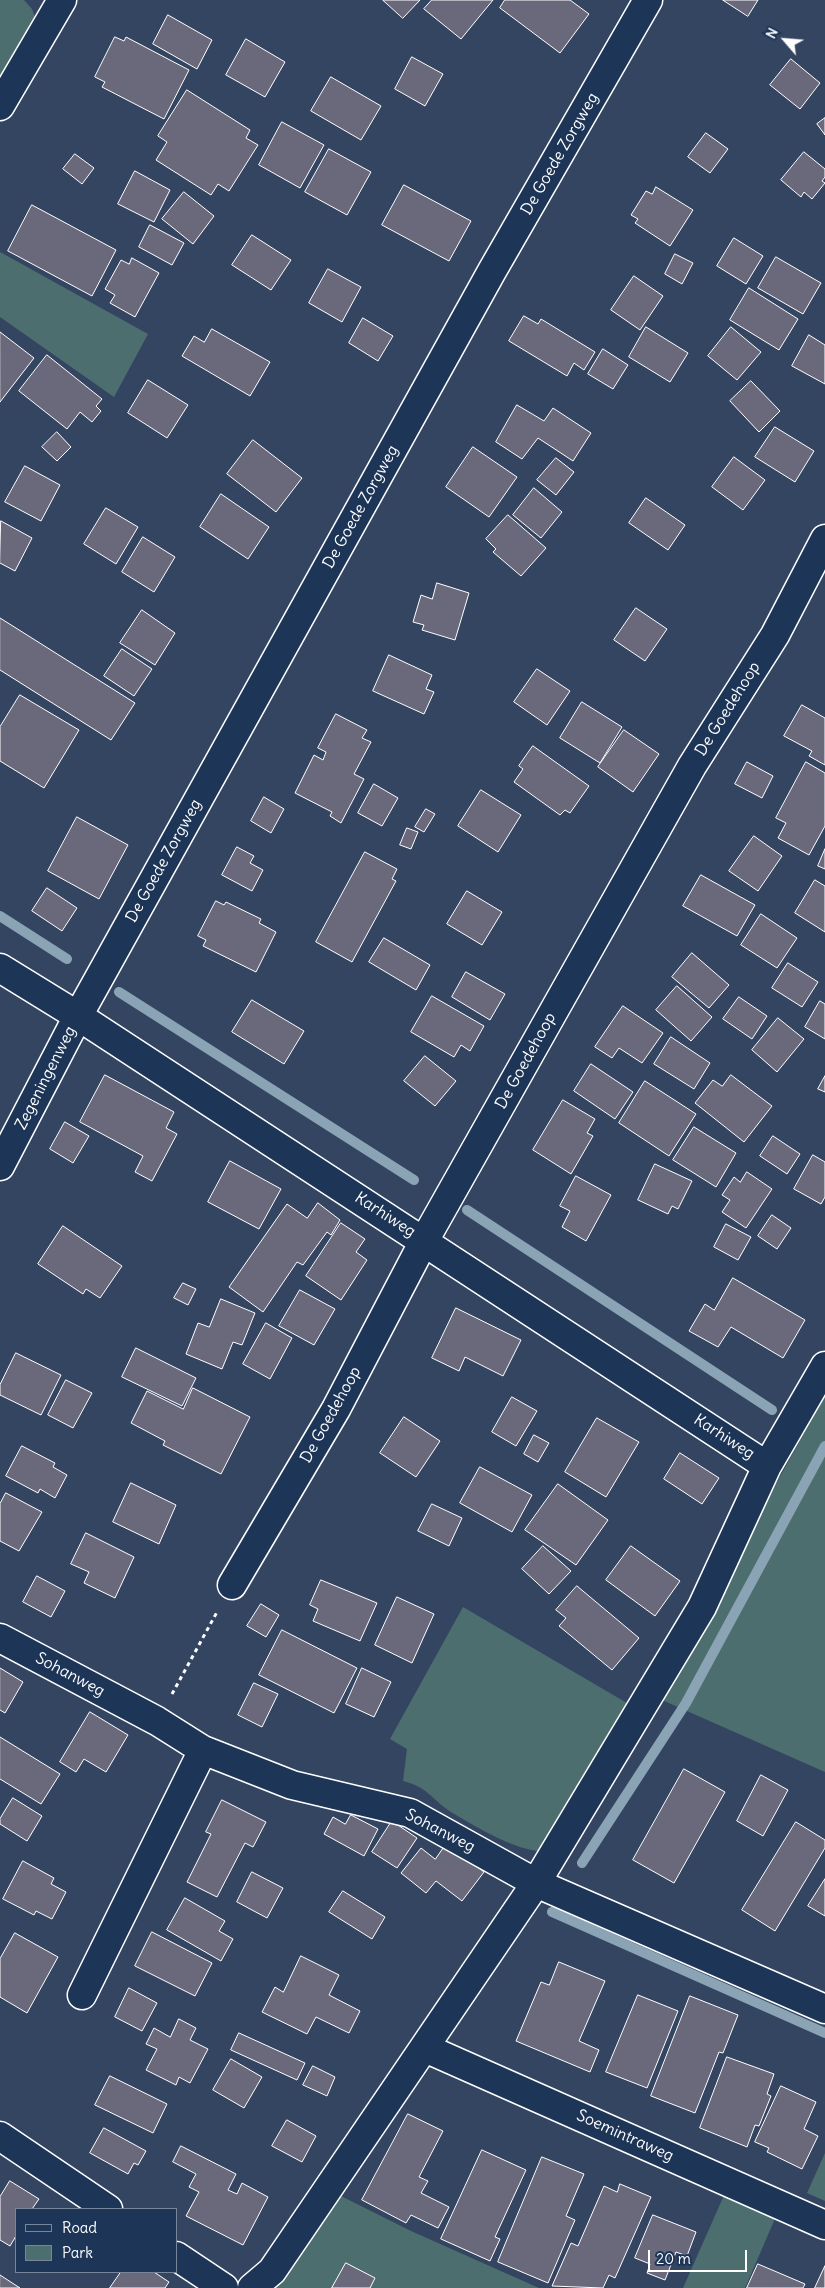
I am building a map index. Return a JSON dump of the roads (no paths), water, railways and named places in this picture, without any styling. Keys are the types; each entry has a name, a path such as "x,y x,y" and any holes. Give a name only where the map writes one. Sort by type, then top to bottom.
{"street":[{"name":"De Goede Zorgweg","path":"78,1016 492,271 648,0"},
{"path":"0,106 50,5"},
{"name":"De Goedehoop","path":"232,1585 336,1409 424,1241 692,766 775,634 825,539"},
{"name":"Karhiweg","path":"0,968 78,1016 767,1466"},
{"name":"Zegeningenweg","path":"0,1166 78,1016"},
{"path":"252,2288 272,2271 536,1883 702,1607 767,1466 825,1366"},
{"name":"Sohanweg","path":"0,1638 157,1720 203,1750 292,1785 410,1813 536,1883 825,2009"},
{"path":"82,1995 203,1750"},
{"name":"Soemintraweg","path":"425,2048 825,2225"},
{"path":"0,2136 107,2208"},
{"path":"178,2257 224,2288"}],"waterway":[{"path":"0,916 67,959"},
{"path":"119,992 414,1180"},
{"path":"467,1210 772,1410"},
{"path":"582,1863 686,1703 825,1446"},
{"path":"552,1912 825,2033"}]}
